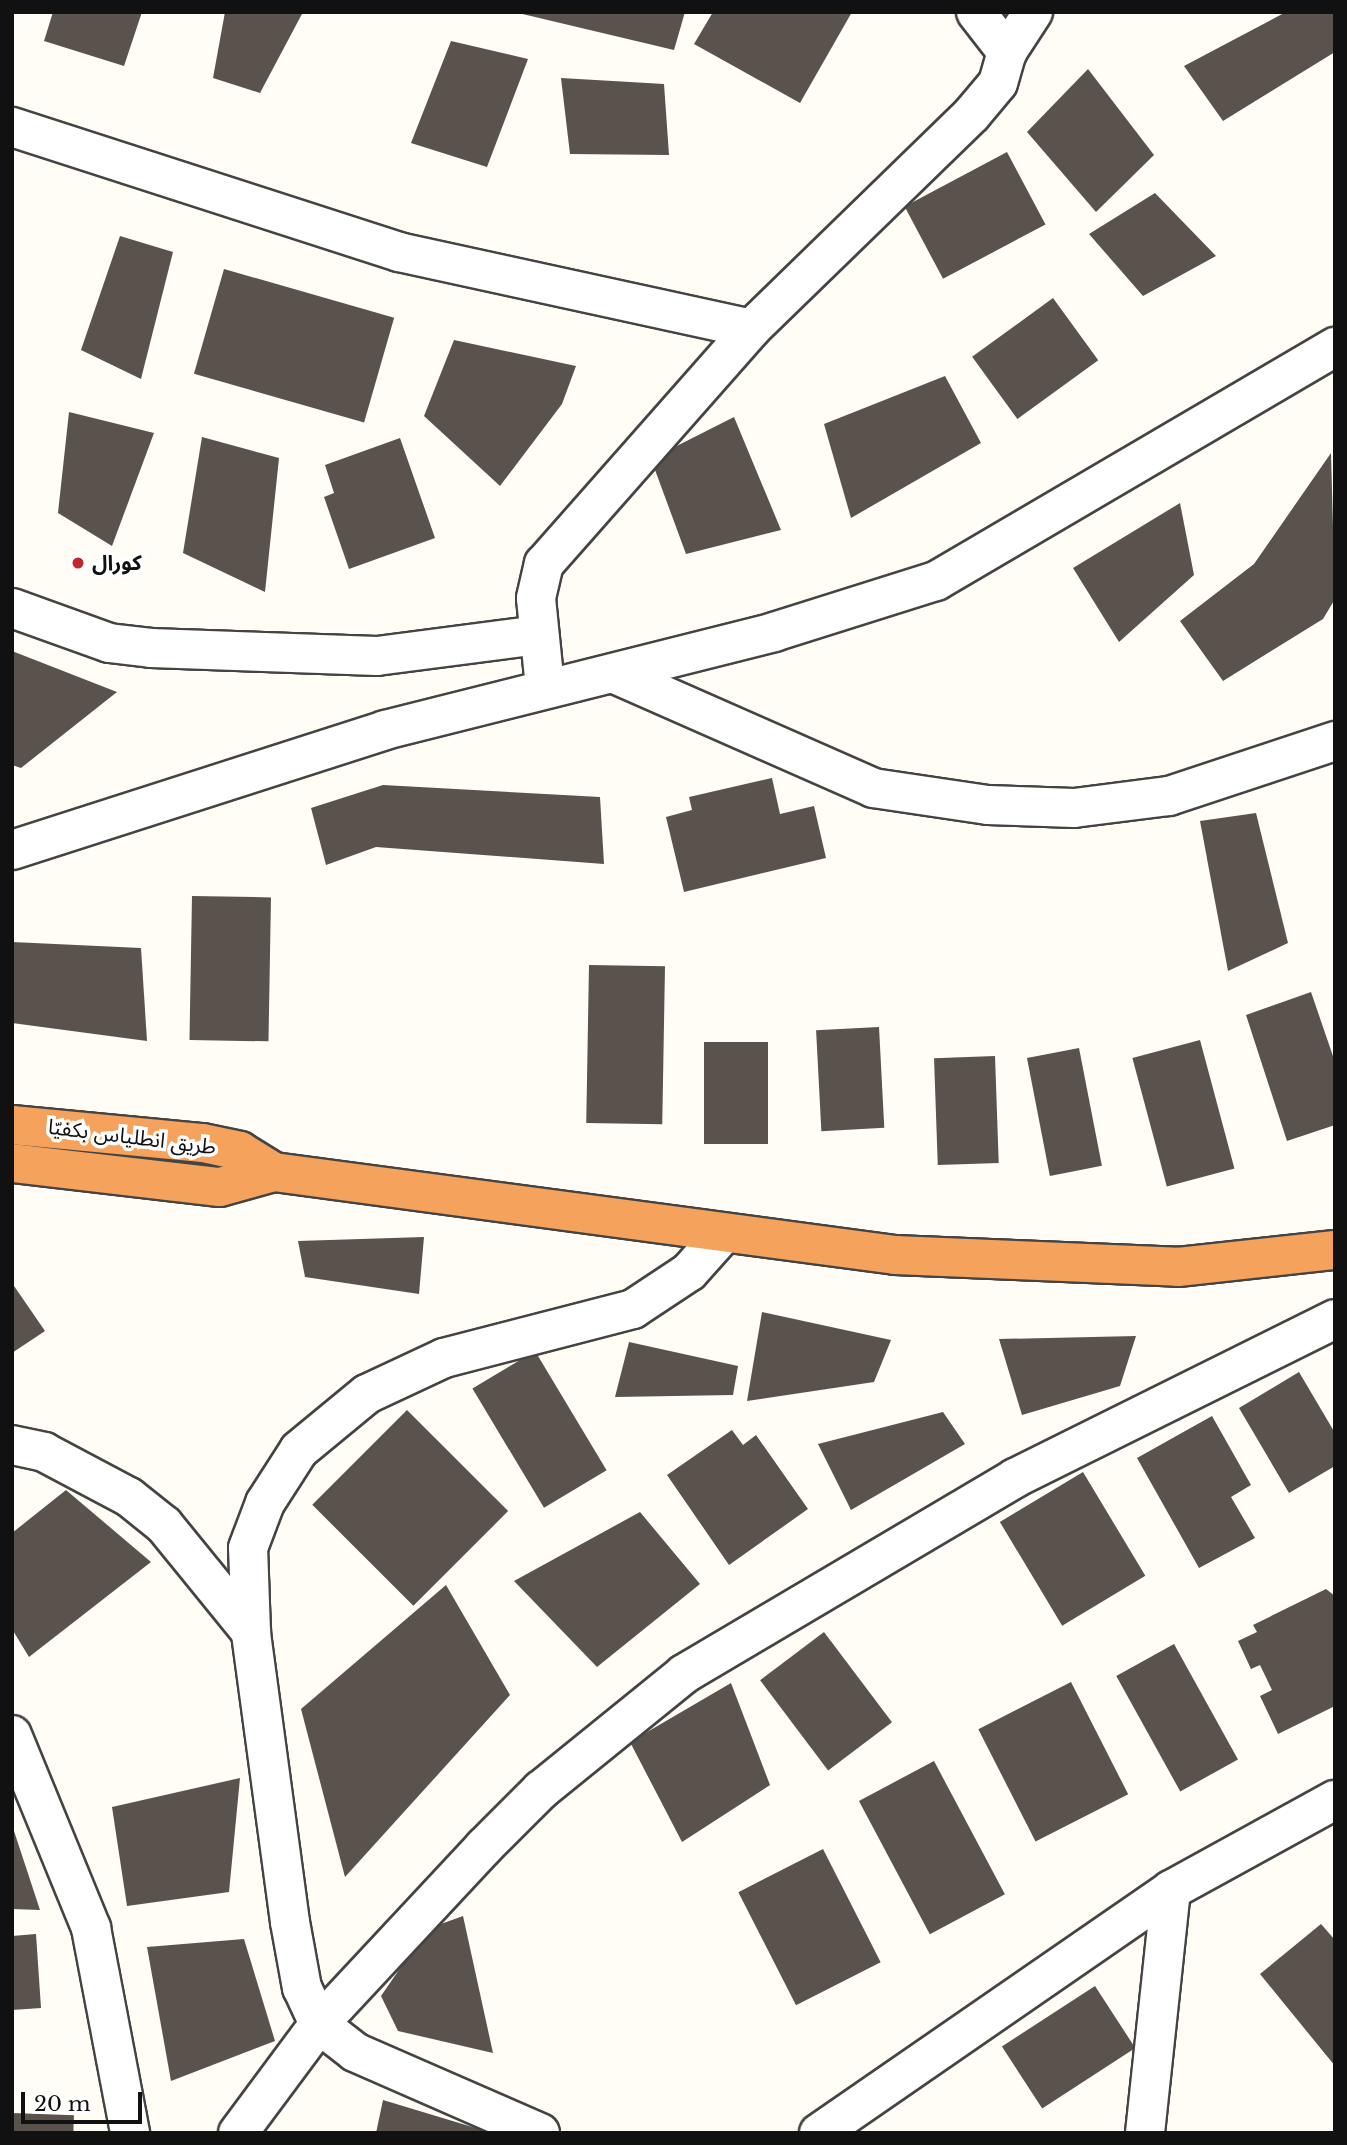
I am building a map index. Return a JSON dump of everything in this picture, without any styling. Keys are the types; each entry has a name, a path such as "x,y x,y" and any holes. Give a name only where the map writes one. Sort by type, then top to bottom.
{"highway":[{"name":"طريق انطلياس بكفيّا","path":"12,1125 203,1143 240,1151 274,1172"},
{"name":"طريق انطلياس بكفيّا","path":"12,1163 220,1187 274,1172"},
{"path":"274,1172 723,1234 1036,1265 1178,1267 1335,1250"}],"street":[{"path":"976,12 1007,52"},
{"path":"545,687 539,635 537,580 544,564 751,329 963,123 998,83 1007,52 1033,12"},
{"path":"12,127 399,252 751,329"},
{"path":"12,850 384,730 545,687 615,674 868,607 936,581 1335,347"},
{"path":"12,608 108,643 220,652 377,656 539,635"},
{"path":"615,674 873,788 988,805 1074,808 1169,796 1335,741"},
{"path":"540,2133 355,2052 319,2024 302,1988 292,1936 251,1632 248,1548 265,1503 299,1450 335,1416 444,1358 633,1309 689,1272 723,1234"},
{"path":"239,2133 319,2024 541,1790 684,1674 1015,1478 1335,1320"},
{"path":"12,1445 44,1452 129,1497 164,1525 251,1632"},
{"path":"12,1735 91,1928 130,2133"},
{"path":"819,2133 1171,1890 1335,1800"},
{"path":"1145,2133 1171,1890"}],"building":[{"path":"53,12 142,12 124,66 44,41"},
{"path":"225,12 303,12 260,93 213,78"},
{"path":"514,12 685,12 674,50"},
{"path":"713,12 852,12 800,103 694,44"},
{"path":"1286,12 1335,12 1335,52 1223,121 1184,66"},
{"path":"451,41 528,59 487,167 411,143"},
{"path":"1088,69 1154,155 1096,212 1027,132"},
{"path":"561,78 664,84 669,155 570,154"},
{"path":"1007,152 1045,224 943,279 905,206"},
{"path":"1155,193 1216,256 1143,296 1089,234"},
{"path":"120,236 173,252 141,379 81,350"},
{"path":"224,269 394,318 364,423 194,374"},
{"path":"1053,298 1098,360 1017,419 972,357"},
{"path":"454,340 576,366 562,404 500,486 424,416"},
{"path":"945,376 981,443 851,518 824,424"},
{"path":"69,412 154,433 112,546 58,513"},
{"path":"734,417 781,530 686,554 651,459"},
{"path":"202,437 279,458 265,592 183,553"},
{"path":"400,438 435,538 349,569 324,497 334,493 325,465"},
{"path":"1331,453 1335,599 1323,619 1223,681 1180,621 1254,564"},
{"path":"1180,503 1194,575 1119,642 1073,568"},
{"path":"12,651 117,692 21,768 12,765"},
{"path":"772,778 780,814 814,806 826,858 684,892 666,817 692,810 689,797"},
{"path":"383,785 600,797 604,864 376,847 326,865 311,808"},
{"path":"1256,813 1288,943 1228,971 1200,821"},
{"path":"192,896 271,897 268,1041 189,1040"},
{"path":"12,942 141,948 147,1041 12,1023"},
{"path":"589,965 665,966 662,1124 586,1123"},
{"path":"1311,992 1335,1062 1335,1125 1287,1141 1246,1015"},
{"path":"879,1027 884,1128 821,1131 816,1030"},
{"path":"1200,1040 1234,1168 1167,1187 1132,1058"},
{"path":"704,1042 768,1042 768,1144 704,1144"},
{"path":"1079,1048 1102,1166 1050,1176 1027,1058"},
{"path":"995,1056 999,1163 938,1165 934,1058"},
{"path":"424,1237 419,1294 305,1277 298,1241"},
{"path":"12,1283 45,1331 12,1353"},
{"path":"762,1312 891,1340 874,1382 747,1401"},
{"path":"1136,1336 1120,1386 1022,1415 999,1339"},
{"path":"629,1342 738,1366 733,1395 615,1397"},
{"path":"535,1351 607,1470 544,1508 472,1389"},
{"path":"1299,1372 1335,1433 1335,1466 1289,1493 1239,1408"},
{"path":"407,1410 508,1511 413,1606 312,1505"},
{"path":"943,1412 965,1444 851,1510 818,1444"},
{"path":"1212,1416 1251,1485 1231,1497 1255,1538 1199,1568 1137,1458"},
{"path":"732,1430 743,1445 756,1435 808,1509 729,1565 667,1475"},
{"path":"1083,1472 1145,1576 1062,1626 1000,1522"},
{"path":"66,1490 151,1562 29,1657 12,1629 12,1533"},
{"path":"640,1512 700,1584 597,1667 514,1581"},
{"path":"446,1585 510,1695 345,1877 301,1709"},
{"path":"1326,1589 1335,1596 1335,1706 1278,1734 1260,1696 1272,1690 1260,1665 1251,1669 1238,1641 1257,1632 1253,1625"},
{"path":"824,1632 892,1722 828,1770 760,1680"},
{"path":"1174,1644 1238,1759 1180,1791 1116,1676"},
{"path":"1071,1682 1128,1794 1036,1841 978,1729"},
{"path":"731,1683 770,1785 682,1842 630,1742"},
{"path":"934,1761 1005,1894 930,1934 859,1801"},
{"path":"240,1778 229,1892 127,1906 112,1807"},
{"path":"13,1828 40,1910 12,1909"},
{"path":"823,1849 881,1962 796,2005 738,1892"},
{"path":"463,1916 493,2053 398,2031 381,1996 427,1929"},
{"path":"1321,1924 1335,1940 1335,2066 1260,1974"},
{"path":"36,1934 41,2008 12,2010 12,1936"},
{"path":"244,1939 275,2041 171,2081 147,1947"},
{"path":"1095,1986 1135,2048 1042,2109 1002,2046"},
{"path":"383,2100 489,2132 489,2133 376,2133"},
{"path":"12,2113 74,2115 73,2133 12,2133"}],"place":[{"name":"كورال","path":"78,563"}]}
